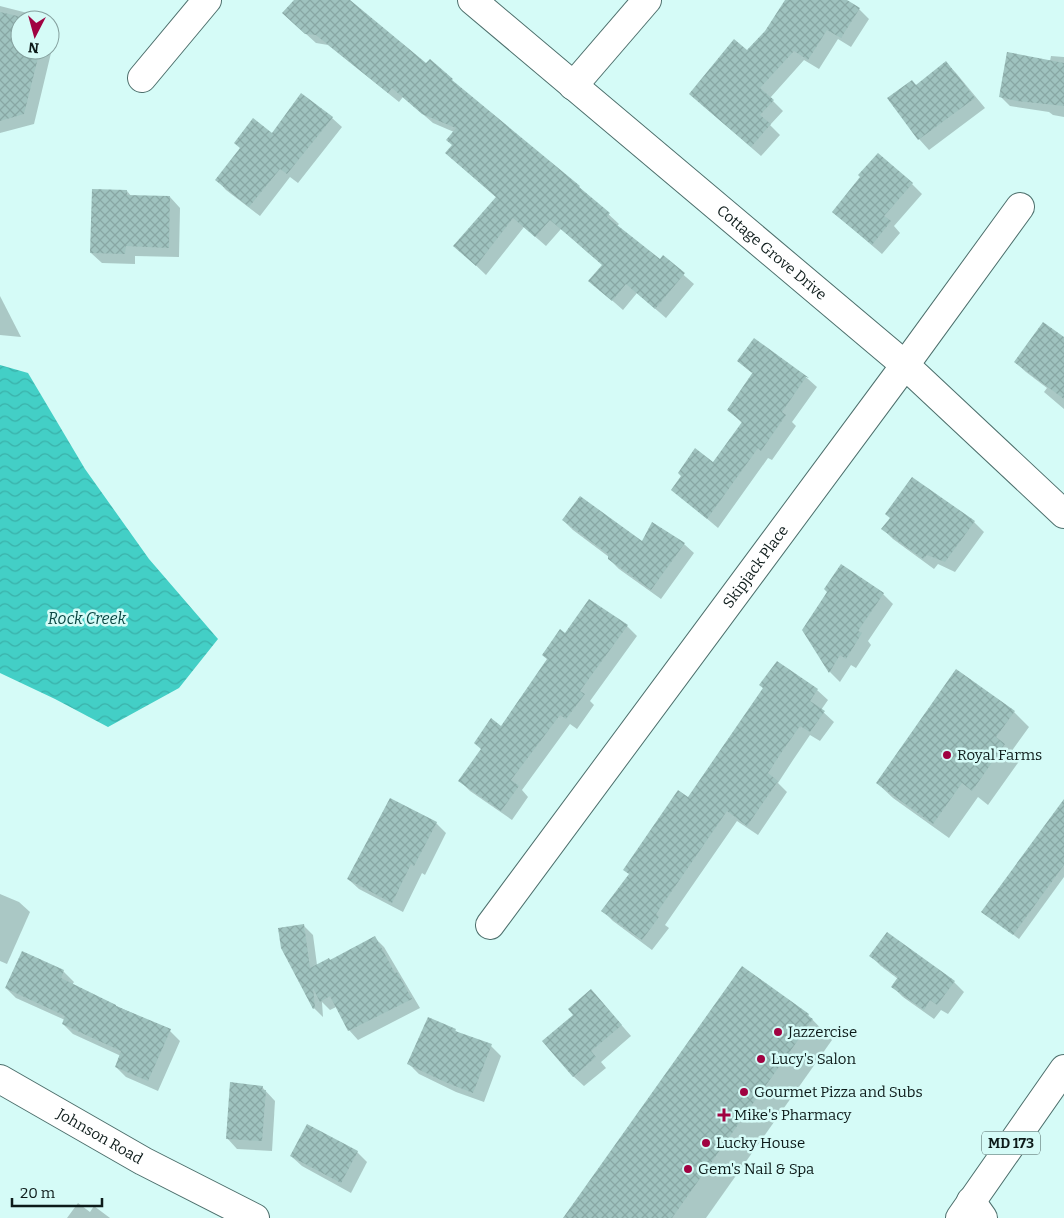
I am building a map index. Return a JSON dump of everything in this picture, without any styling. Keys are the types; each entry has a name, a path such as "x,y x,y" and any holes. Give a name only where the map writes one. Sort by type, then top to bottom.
{"street":[{"path":"142,78 207,0"},
{"name":"Cottage Grove Drive","path":"472,0 905,365 1064,514"},
{"path":"573,86 647,0"},
{"name":"Skipjack Place","path":"490,926 1020,207"},
{"name":"MD 173","path":"971,1212 1064,1069"},
{"name":"Johnson Road","path":"0,1079 143,1161 254,1218"}],"water":[{"name":"Rock Creek","path":"0,365 28,373 85,469 149,559 218,639 179,688 108,727 0,673"}],"building":[{"path":"294,0 350,0 426,63 430,59 452,80 580,186 610,213 607,217 660,259 663,255 685,273 655,309 626,284 612,301 588,281 602,265 550,220 535,237 513,218 476,266 453,246 496,197 445,153 452,145 446,140 456,128 422,114 392,88 388,93 316,35 305,34 282,13"},
{"path":"785,0 847,0 860,8 841,38 827,30 808,60 794,51 760,88 774,100 760,115 771,124 751,147 689,94 734,39 747,50 765,31"},
{"path":"0,12 10,14 10,60 38,60 24,114 0,121"},
{"path":"1007,52 1064,63 1064,106 999,97"},
{"path":"946,61 975,98 918,140 887,98 912,80 916,85"},
{"path":"301,93 333,117 287,174 280,169 249,207 215,180 240,148 234,143 253,118 272,133"},
{"path":"878,153 913,183 884,216 891,221 872,245 832,212 860,177 858,175"},
{"path":"92,189 127,190 127,195 170,196 169,248 126,246 125,254 90,253"},
{"path":"1043,322 1064,337 1064,399 1014,362"},
{"path":"754,338 809,378 806,377 782,412 786,415 761,451 758,448 707,519 671,490 681,476 678,473 695,448 713,462 742,422 727,410 753,372 737,361"},
{"path":"912,477 975,521 945,562 927,555 923,559 881,529 890,518 885,514"},
{"path":"580,496 642,541 652,522 685,543 651,590 608,559 608,554 562,520"},
{"path":"841,564 884,593 858,631 862,633 846,659 840,655 829,673 802,630 827,592 824,589"},
{"path":"589,599 628,625 580,691 585,694 566,719 560,715 511,780 519,786 501,811 458,781 481,749 474,743 491,718 501,726 547,659 542,655 560,629 565,633"},
{"path":"777,661 818,689 810,701 825,711 810,732 800,726 783,750 768,773 778,781 747,826 727,811 656,914 659,917 642,940 601,911 629,874 623,870 678,790 688,797 763,688 759,685"},
{"name":"Royal Farms","path":"956,669 1015,711 996,737 1005,744 972,791 962,783 933,824 876,783"},
{"path":"390,798 437,822 414,866 411,864 392,903 347,879"},
{"name":"Royal Farms","path":"1064,799 1064,865 1013,935 981,912"},
{"path":"304,924 310,968 329,958 330,960 375,936 412,999 348,1031 330,996 320,1002 313,988 315,1008 313,1009 281,948 278,928"},
{"path":"887,932 955,981 937,1005 930,1000 924,1010 891,987 898,977 869,956"},
{"path":"22,951 64,970 61,978 116,1006 171,1029 148,1081 115,1067 121,1051 62,1024 65,1016 5,988"},
{"path":"742,966 809,1014 808,1016 813,1019 672,1218 563,1218"},
{"path":"591,989 622,1025 591,1051 596,1057 573,1077 542,1041 573,1015 568,1009"},
{"path":"428,1017 456,1029 455,1031 492,1044 473,1093 407,1064"},
{"path":"230,1082 263,1086 262,1090 266,1090 262,1141 226,1139"},
{"path":"307,1124 358,1151 341,1183 290,1156"}],"place":[{"name":"Royal Farms","path":"947,755"},
{"name":"Jazzercise","path":"778,1032"},
{"name":"Lucy's Salon","path":"761,1059"},
{"name":"Gourmet Pizza and Subs","path":"744,1092"},
{"name":"Mike's Pharmacy","path":"724,1115"},
{"name":"Lucky House","path":"706,1143"},
{"name":"Gem's Nail & Spa","path":"688,1169"}]}
